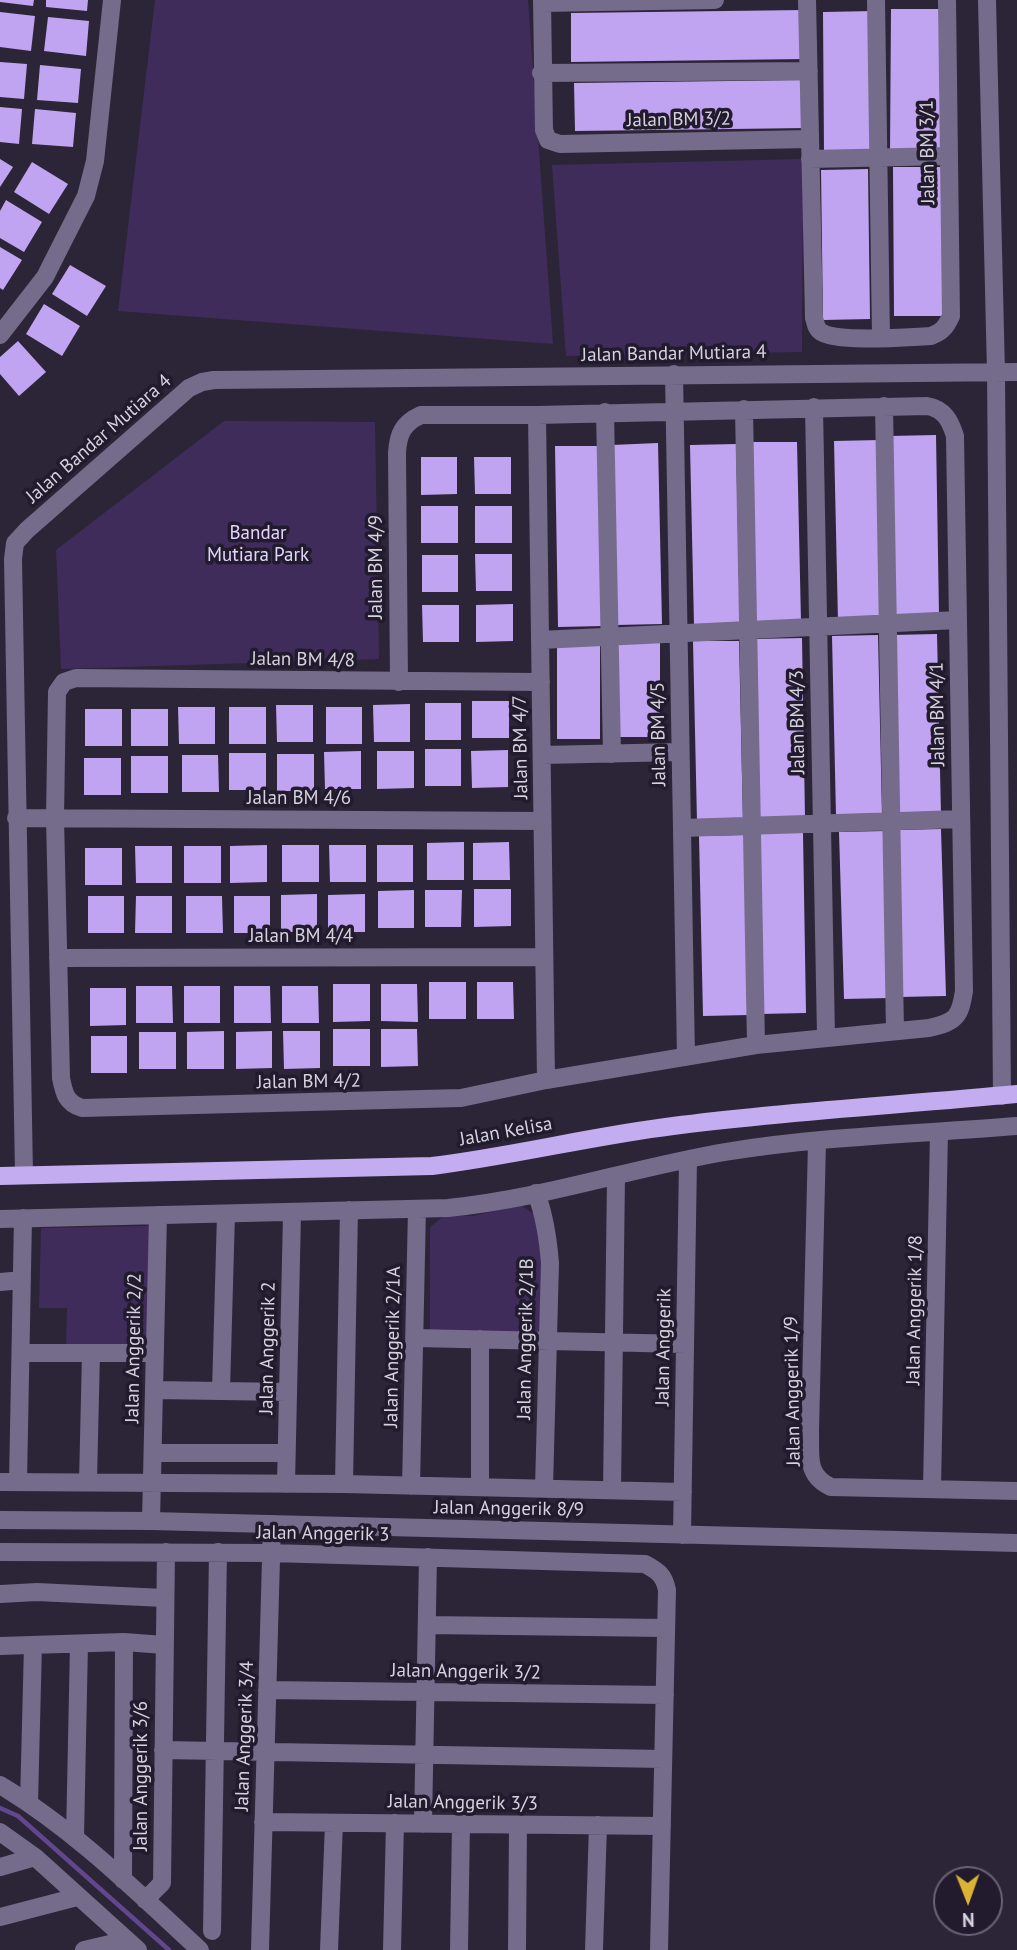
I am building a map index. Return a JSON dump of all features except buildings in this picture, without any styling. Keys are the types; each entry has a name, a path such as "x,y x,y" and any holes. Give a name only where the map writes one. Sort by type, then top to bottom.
{"main road":[{"name":"Jalan Kelisa","path":"0,1176 432,1166 670,1126 824,1109 1009,1095"}],"street":[{"path":"0,335 45,277 86,196 95,161 112,0"},
{"path":"715,0 542,1 541,73 809,71"},
{"path":"807,0 814,318 817,329 834,337 881,337 876,0"},
{"name":"Jalan BM 3/1","path":"881,337 931,336 947,327 951,316 947,0"},
{"path":"988,0 1009,1095"},
{"name":"Jalan BM 3/2","path":"541,73 544,130 548,140 560,144 810,139"},
{"path":"810,159 949,156"},
{"name":"Jalan Bandar Mutiara 4","path":"24,1174 16,818 7,708 15,543 189,388 214,380 1017,372"},
{"name":"Jalan BM 4/5","path":"674,374 686,1058"},
{"path":"537,415 884,406 895,1031"},
{"name":"Jalan BM 4/1","path":"884,406 934,407 949,419 954,436 964,990"},
{"name":"Jalan BM 4/3","path":"814,407 826,1036"},
{"path":"744,409 757,1045"},
{"path":"605,412 612,754"},
{"name":"Jalan BM 4/9","path":"399,682 397,453 398,437 403,427 421,415 537,415"},
{"name":"Jalan BM 4/7","path":"537,415 546,1080"},
{"path":"540,640 958,620"},
{"name":"Jalan BM 4/8","path":"55,818 57,692 64,682 76,678 541,682"},
{"path":"542,755 680,752"},
{"name":"Jalan BM 4/6","path":"16,818 542,821"},
{"path":"55,818 58,958"},
{"path":"682,828 961,819"},
{"name":"Jalan BM 4/4","path":"58,958 544,957"},
{"name":"Jalan BM 4/2","path":"58,958 61,1078 64,1094 72,1104 82,1108 424,1101 477,1096 546,1080 757,1045 826,1036 929,1028 954,1020 961,1010 964,990"},
{"path":"0,1219 292,1214 473,1206 736,1151 1017,1126"},
{"name":"Jalan Anggerik 1/8","path":"932,1488 939,1132"},
{"name":"Jalan Anggerik 1/9","path":"817,1142 811,1469 820,1482 831,1487 1017,1491"},
{"name":"Jalan Anggerik","path":"682,1535 688,1160"},
{"path":"612,1490 616,1177"},
{"name":"Jalan Anggerik 2/1B","path":"536,1193 547,1232 550,1263 544,1488"},
{"name":"Jalan Anggerik 2/1A","path":"411,1486 417,1209"},
{"path":"344,1485 349,1210"},
{"path":"222,1391 226,1214"},
{"name":"Jalan Anggerik 2","path":"286,1484 292,1214"},
{"name":"Jalan Anggerik 2/2","path":"150,1521 158,1215"},
{"path":"23,1218 20,1353 9,1482 286,1484 683,1492"},
{"path":"0,1282 22,1280"},
{"path":"415,1338 614,1340 685,1344"},
{"path":"480,1339 480,1487"},
{"path":"20,1353 155,1353"},
{"path":"88,1482 91,1353"},
{"path":"154,1390 288,1392"},
{"path":"153,1453 286,1453"},
{"name":"Jalan Anggerik 8/9","path":"0,1520 150,1521 1017,1543"},
{"name":"Jalan Anggerik 3/4","path":"260,1950 272,1524"},
{"name":"Jalan Anggerik 3","path":"0,1552 218,1552 645,1564 659,1572 665,1580 666,1628"},
{"name":"Jalan Anggerik 3/6","path":"145,1900 162,1883 166,1552"},
{"path":"212,1931 218,1552"},
{"path":"423,1824 428,1557"},
{"path":"0,1594 37,1592 164,1598"},
{"path":"427,1626 666,1628 659,1950"},
{"path":"0,1646 124,1642 164,1645"},
{"path":"123,1880 124,1642"},
{"path":"75,1837 79,1644"},
{"path":"29,1803 33,1645"},
{"name":"Jalan Anggerik 3/2","path":"267,1690 664,1695"},
{"path":"163,1750 663,1759"},
{"path":"0,1785 75,1837 200,1950"},
{"name":"Jalan Anggerik 3/3","path":"263,1822 662,1826"},
{"path":"329,1950 334,1823"},
{"path":"393,1950 395,1824"},
{"path":"459,1950 461,1824"},
{"path":"517,1950 518,1825"},
{"path":"594,1950 598,1825"},
{"path":"0,1832 35,1857 133,1945"},
{"path":"0,1867 35,1857"},
{"path":"0,1917 77,1897"},
{"path":"84,1950 133,1945"}],"green space":[{"path":"155,0 528,0 553,344 118,311"},
{"path":"803,159 802,352 566,356 552,165"},
{"name":"Bandar Mutiara Park","path":"224,421 375,422 379,659 61,669 56,550"},
{"path":"521,1205 535,1215 543,1258 541,1333 430,1333 430,1227 445,1215 473,1216"},
{"path":"150,1226 148,1348 66,1348 67,1308 39,1308 41,1228"}],"waterway":[{"path":"0,1808 18,1816 169,1950"}]}
